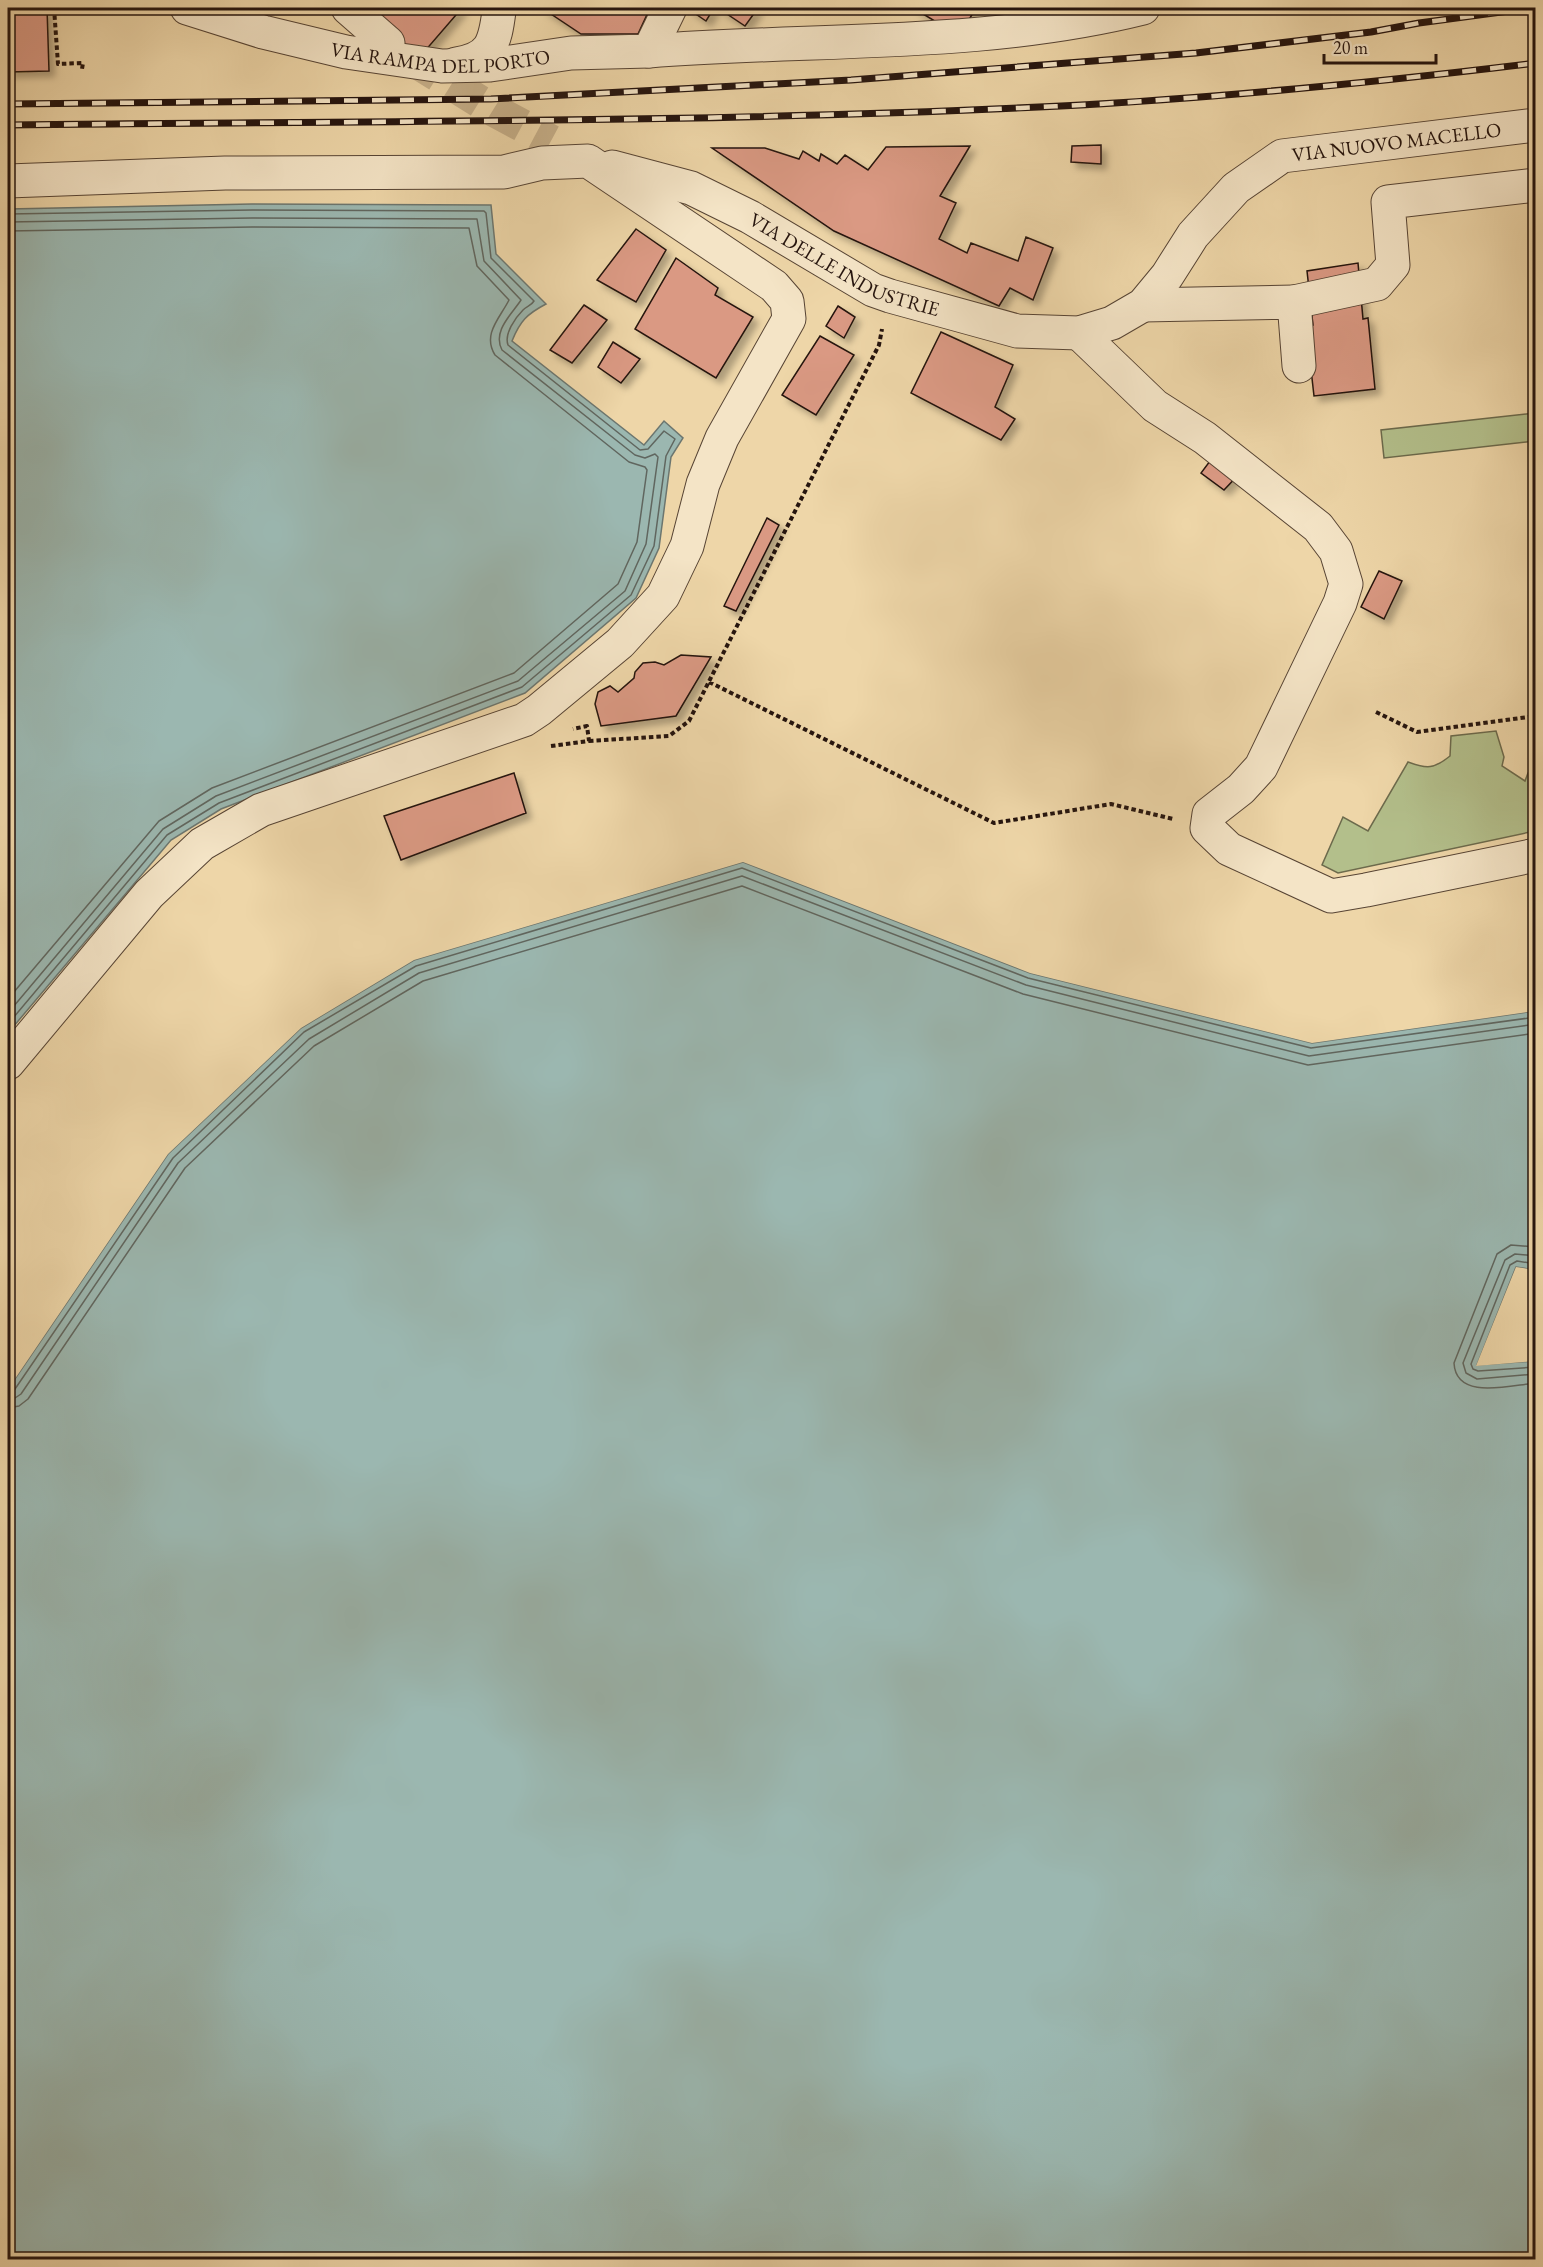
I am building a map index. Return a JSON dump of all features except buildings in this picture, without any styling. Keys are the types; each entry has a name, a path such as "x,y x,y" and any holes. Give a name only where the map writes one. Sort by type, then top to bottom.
{"street":[{"name":"VIA RAMPA DEL PORTO","path":"187,8 263,32 346,52 442,66 490,65 571,53 954,37 1100,18 1143,8"},
{"name":"VIA RAMPA DEL PORTO","path":"348,8 388,43"},
{"path":"442,66 469,62 487,52 496,33 498,8"},
{"path":"649,51 670,8"},
{"name":"VIA NUOVO MACELLO","path":"1143,305 1167,276 1193,236 1236,188 1282,156 1536,124"},
{"name":"VIA DELLE INDUSTRIE","path":"550,141 588,161 692,188 750,217 873,290 890,296 1017,331 1080,333 1112,322 1143,305"},
{"path":"8,181 225,173 504,172 542,163 588,161 774,286 787,301 789,319 722,438 703,484 687,546 663,596 620,643 524,720 261,810 202,844 149,894 8,1063"},
{"path":"1143,305 1294,302 1377,284 1393,265 1388,202 1536,185"},
{"path":"1294,302 1299,366"},
{"path":"1080,333 1155,406 1205,438 1318,527 1336,551 1346,584 1340,603 1261,767 1241,789 1209,814 1207,828 1229,849 1331,896 1536,855"}],"path":[{"path":"54,8 58,64 83,63 82,69"},
{"path":"548,747 589,741 669,736 689,721 879,345 890,296"},
{"path":"709,682 994,823 1111,804 1207,828"},
{"path":"1376,711 1417,732 1536,716"},
{"path":"587,726 589,741"}],"green space":[{"path":"1535,413 1535,441 1384,458 1381,430"},
{"path":"1496,731 1504,757 1502,766 1525,781 1528,773 1535,772 1535,831 1338,873 1322,865 1343,817 1368,831 1408,762 1425,767 1435,765 1450,756 1451,736"}],"water":[{"path":"252,204 491,205 496,254 546,304 525,319 512,341 644,445 664,421 683,438 671,457 659,548 636,598 525,693 221,809 171,840 8,1033 8,209"},
{"path":"743,862 1030,973 1312,1043 1535,1011 1535,1270 1516,1267 1477,1365 1535,1361 1535,2259 8,2260 8,1389 168,1154 301,1028 414,960"}],"pier":[{"path":"742,859 1031,970 1312,1040 1535,1008 1535,1011 1312,1043 1030,973 743,862 414,960 301,1028 168,1154 8,1389 8,1384 166,1152 299,1025 413,958"},
{"path":"1516,1267 1535,1270 1536,1273 1518,1270 1481,1362 1536,1358 1535,1361 1476,1366"}],"tunnel":[{"path":"410,58 495,111 551,141"}],"railway":[{"path":"8,104 491,99 851,80 1196,53 1371,32 1419,23 1532,8"},
{"path":"8,125 534,120 929,112 1120,103 1239,94 1536,63"}]}
